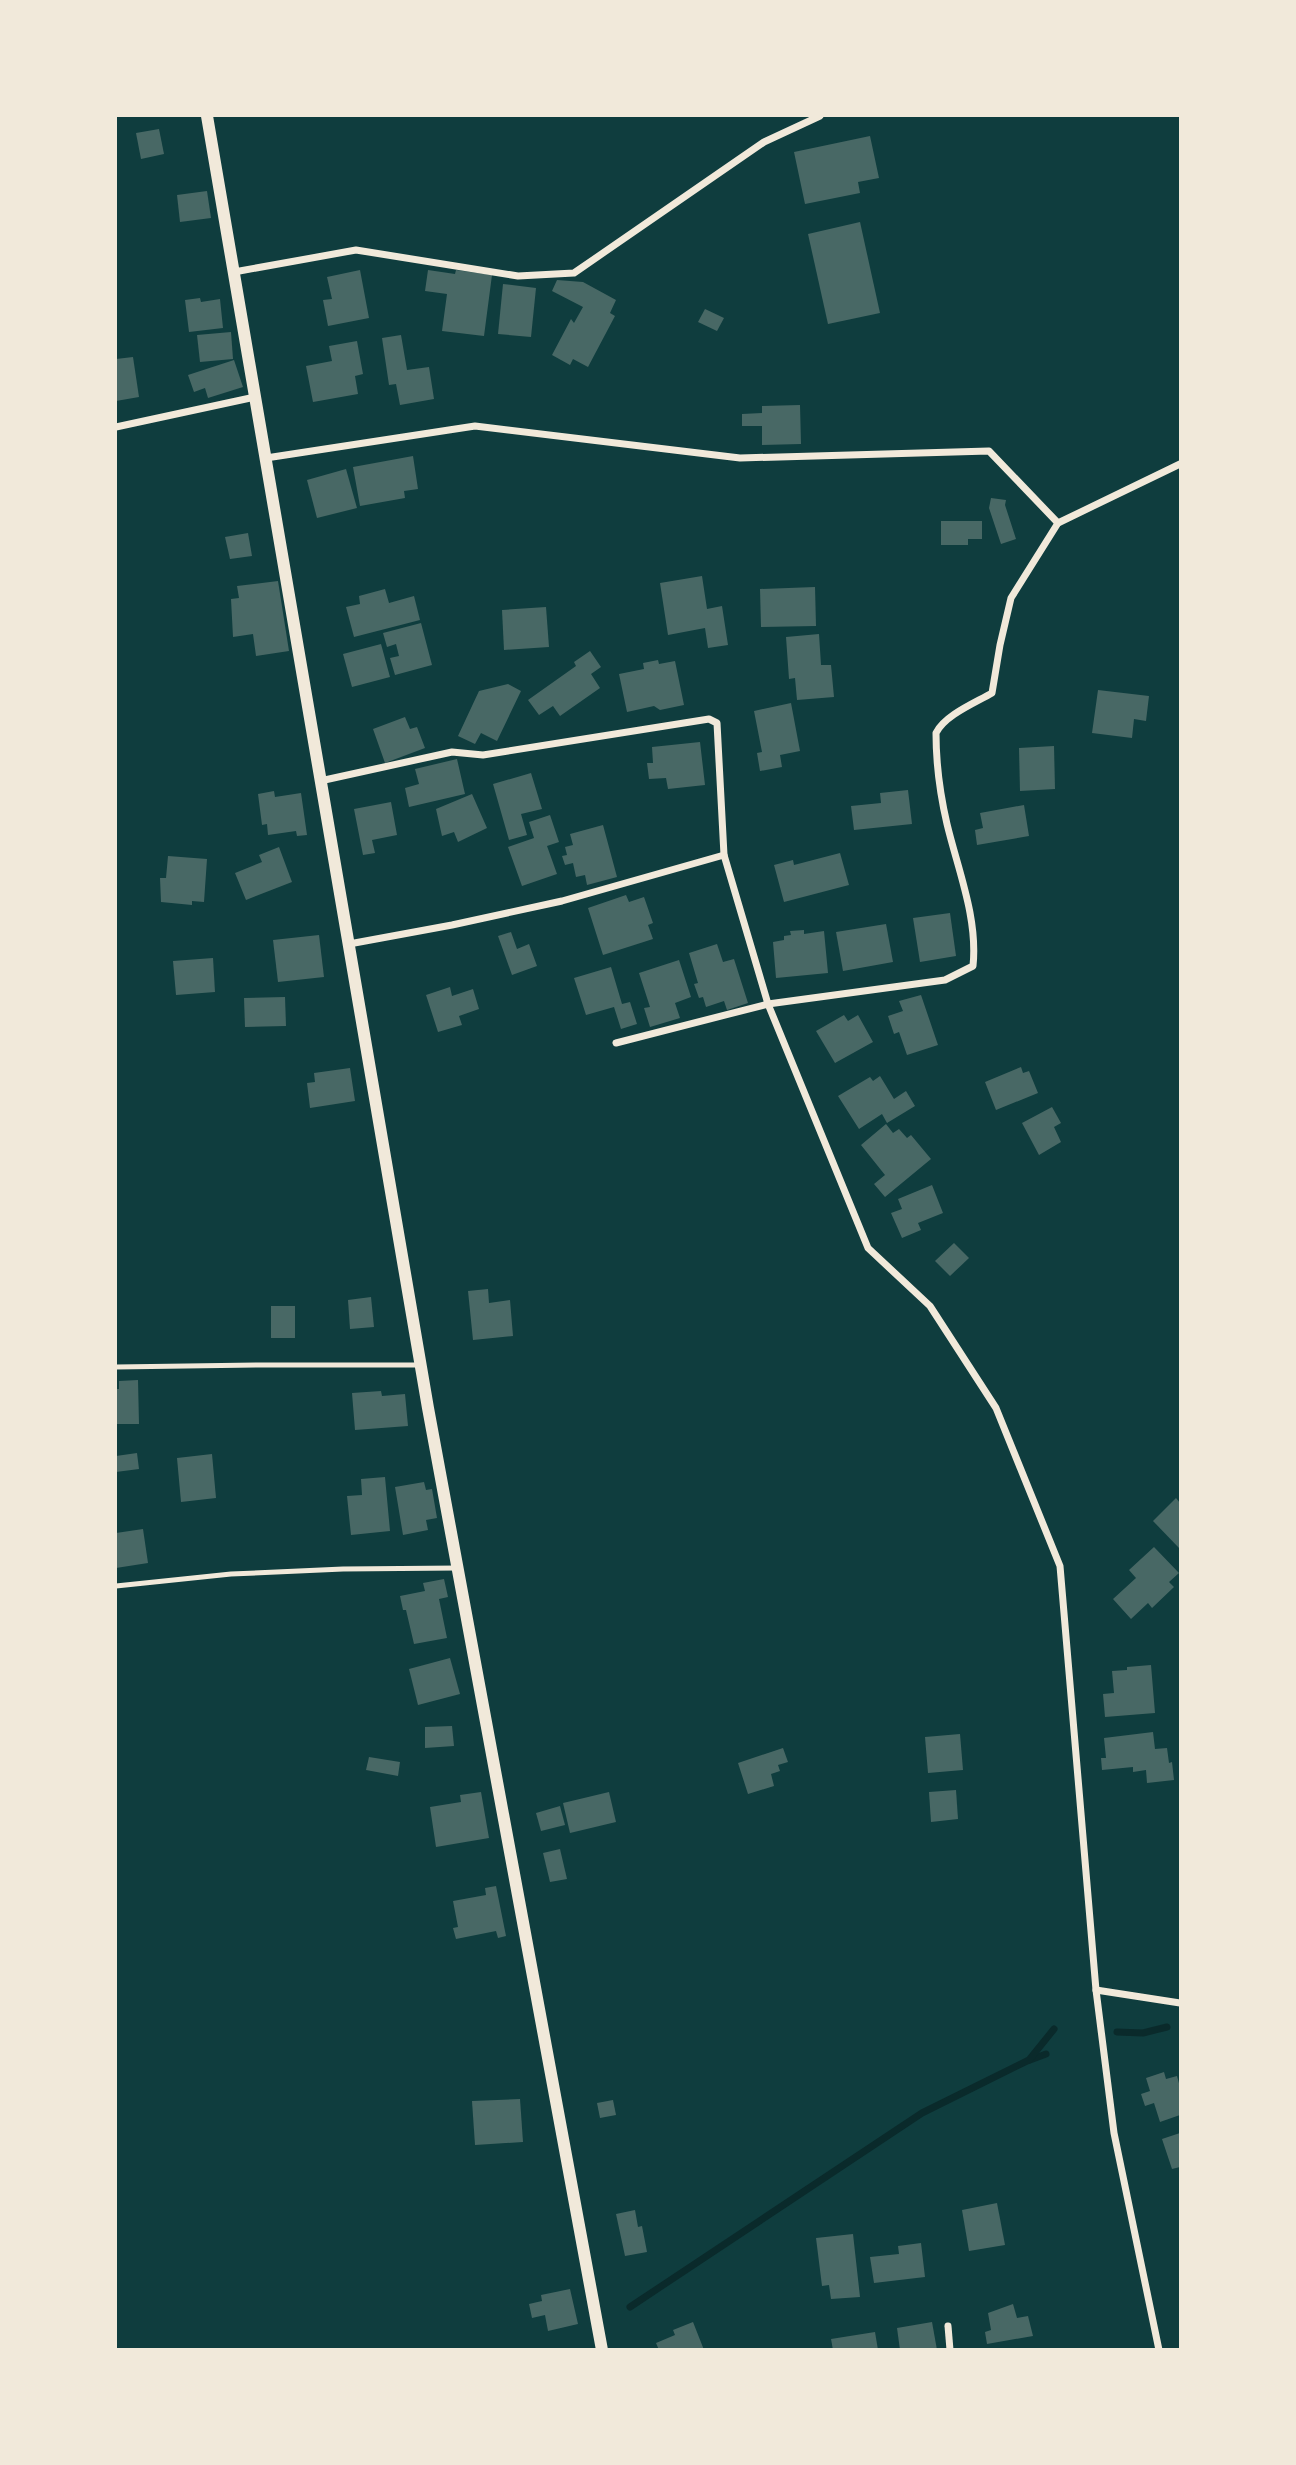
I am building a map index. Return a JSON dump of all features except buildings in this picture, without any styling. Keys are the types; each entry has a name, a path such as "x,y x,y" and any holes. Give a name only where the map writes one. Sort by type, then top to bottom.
{"street":[{"path":"207,116 421,1365 603,2350"},
{"path":"234,272 356,250 518,276 574,273 764,142 820,116"},
{"path":"116,427 255,397"},
{"path":"266,457 475,426 740,457 989,451 1058,523"},
{"path":"616,1043 768,1004 945,979 973,966 973,928 945,812 939,780 936,733 948,719 992,693 1011,598 1058,523 1181,464"},
{"path":"320,781 452,752 483,755 709,719 717,723 724,855 768,1004 868,1248 930,1306 996,1408 1060,1566 1096,1990 1114,2133 1159,2350"},
{"path":"349,944 562,901 724,855"},
{"path":"1096,1990 1181,2003"},
{"path":"948,2326 950,2350"}],"lane":[{"path":"116,1367 421,1365"},
{"path":"116,1586 231,1574 344,1569 458,1569"}],"waterway":[{"path":"1117,2032 1143,2033 1167,2027"},
{"path":"630,2307 922,2113 1029,2060 1054,2029"},
{"path":"1030,2060 1046,2054"}]}
